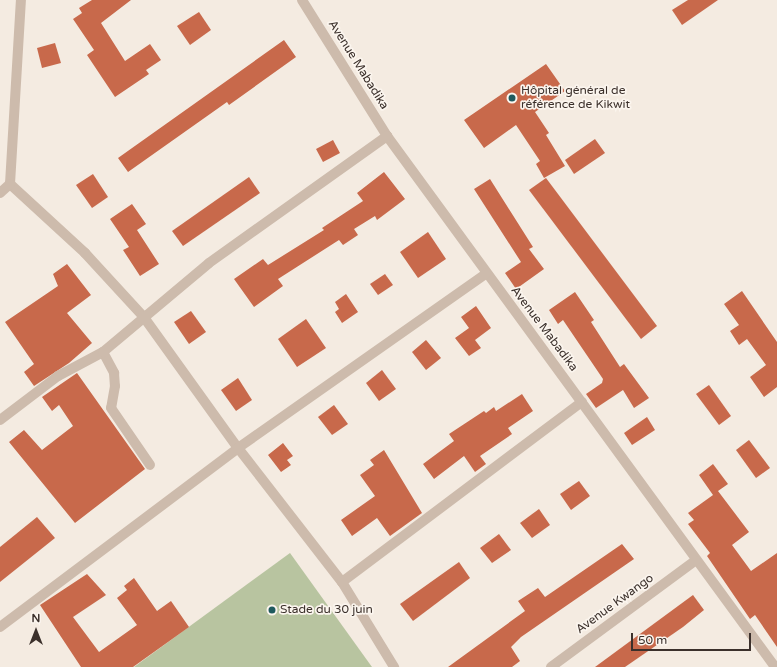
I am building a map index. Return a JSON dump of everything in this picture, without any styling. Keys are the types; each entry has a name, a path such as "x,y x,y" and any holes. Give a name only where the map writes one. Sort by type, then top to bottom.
{"street":[{"path":"0,193 10,184 21,0"},
{"name":"Avenue Mabadika","path":"302,0 388,136 486,274 582,402 695,561 775,667"},
{"path":"0,420 58,376 103,352 143,316 209,263 388,136"},
{"path":"10,184 85,252 143,316 238,448 342,582 394,667"},
{"path":"0,627 238,448 486,274"},
{"path":"103,352 114,373 115,386 111,408 150,465"},
{"path":"342,582 582,402"},
{"name":"Avenue Kwango","path":"551,667 695,561"}],"green space":[{"name":"Stade du 30 juin","path":"290,553 372,667 134,667"}],"building":[{"path":"92,0 131,0 101,23 125,61 150,44 161,60 146,70 149,74 115,97 87,55 94,50 73,19 82,13 79,8"},
{"path":"688,0 718,0 682,25 672,10"},
{"path":"199,12 211,30 190,45 177,26"},
{"path":"284,40 296,57 229,105 227,102 128,172 118,158"},
{"path":"55,43 61,63 42,68 37,48"},
{"path":"546,64 565,91 535,112 549,133 546,135 565,166 544,178 536,164 540,161 516,125 484,148 464,120"},
{"path":"595,139 605,153 574,174 565,160"},
{"path":"333,140 340,153 323,162 316,149"},
{"path":"384,172 405,199 377,220 375,216 354,229 358,235 343,245 339,240 278,279 283,286 254,307 234,279 263,259 268,265 324,230 322,228 363,201 357,193"},
{"path":"93,174 108,197 92,208 76,185"},
{"path":"249,177 260,193 183,246 172,231"},
{"path":"546,178 657,326 641,339 529,190"},
{"path":"490,179 533,247 529,249 544,269 516,289 505,273 521,262 474,189"},
{"path":"132,204 146,224 137,230 159,264 140,276 123,250 129,247 110,219"},
{"path":"428,232 446,259 418,278 400,252"},
{"path":"67,264 91,295 67,313 92,343 69,363 34,386 24,372 34,364 5,322 58,286 53,274"},
{"path":"385,274 393,285 378,295 370,284"},
{"path":"742,291 777,342 777,387 764,397 750,377 766,365 747,339 739,345 730,331 739,325 724,304"},
{"path":"575,292 594,320 591,322 620,367 624,364 649,398 634,408 623,390 596,408 586,394 602,383 603,379 563,320 558,324 549,310"},
{"path":"346,294 358,312 342,323 335,312 339,309 335,302"},
{"path":"476,306 491,328 475,340 481,348 469,356 455,338 469,328 461,317"},
{"path":"191,311 206,332 189,344 174,322"},
{"path":"306,319 326,348 297,367 278,339"},
{"path":"426,340 441,358 426,370 412,352"},
{"path":"382,370 396,389 379,401 366,383"},
{"path":"77,373 145,469 75,523 9,442 24,430 42,450 73,426 59,405 52,411 42,397"},
{"path":"238,378 252,400 236,411 221,390"},
{"path":"709,385 731,416 719,425 696,394"},
{"path":"522,394 533,411 508,428 512,434 480,456 486,464 475,472 464,456 434,479 423,464 454,441 449,434 484,411 486,413 494,407 496,411"},
{"path":"334,405 348,424 332,435 318,417"},
{"path":"647,417 655,430 632,445 624,433"},
{"path":"749,440 770,468 756,478 736,450"},
{"path":"283,443 293,456 287,460 291,465 281,472 268,455"},
{"path":"384,450 422,513 390,536 377,518 352,536 341,520 375,496 360,475 374,465 370,460"},
{"path":"713,464 728,484 718,491 749,532 732,545 751,571 777,553 777,647 755,615 750,619 707,556 710,553 688,524 694,520 688,513 713,495 699,475"},
{"path":"579,481 590,496 571,510 560,494"},
{"path":"539,509 550,525 532,538 520,523"},
{"path":"37,517 55,538 0,582 0,547"},
{"path":"499,534 511,550 492,563 480,548"},
{"path":"622,544 634,559 521,637 511,647 520,661 512,667 448,667 525,611 518,601 538,588 545,597"},
{"path":"459,562 470,578 413,621 400,604"},
{"path":"87,574 106,595 73,617 99,652 137,625 117,598 127,590 124,586 134,578 157,611 171,601 189,627 133,667 81,667 40,605"},
{"path":"693,595 704,610 683,627 625,667 595,667"}],"place":[{"name":"Hôpital général de référence de Kikwit","path":"512,98"},
{"name":"Stade du 30 juin","path":"272,610"}]}
